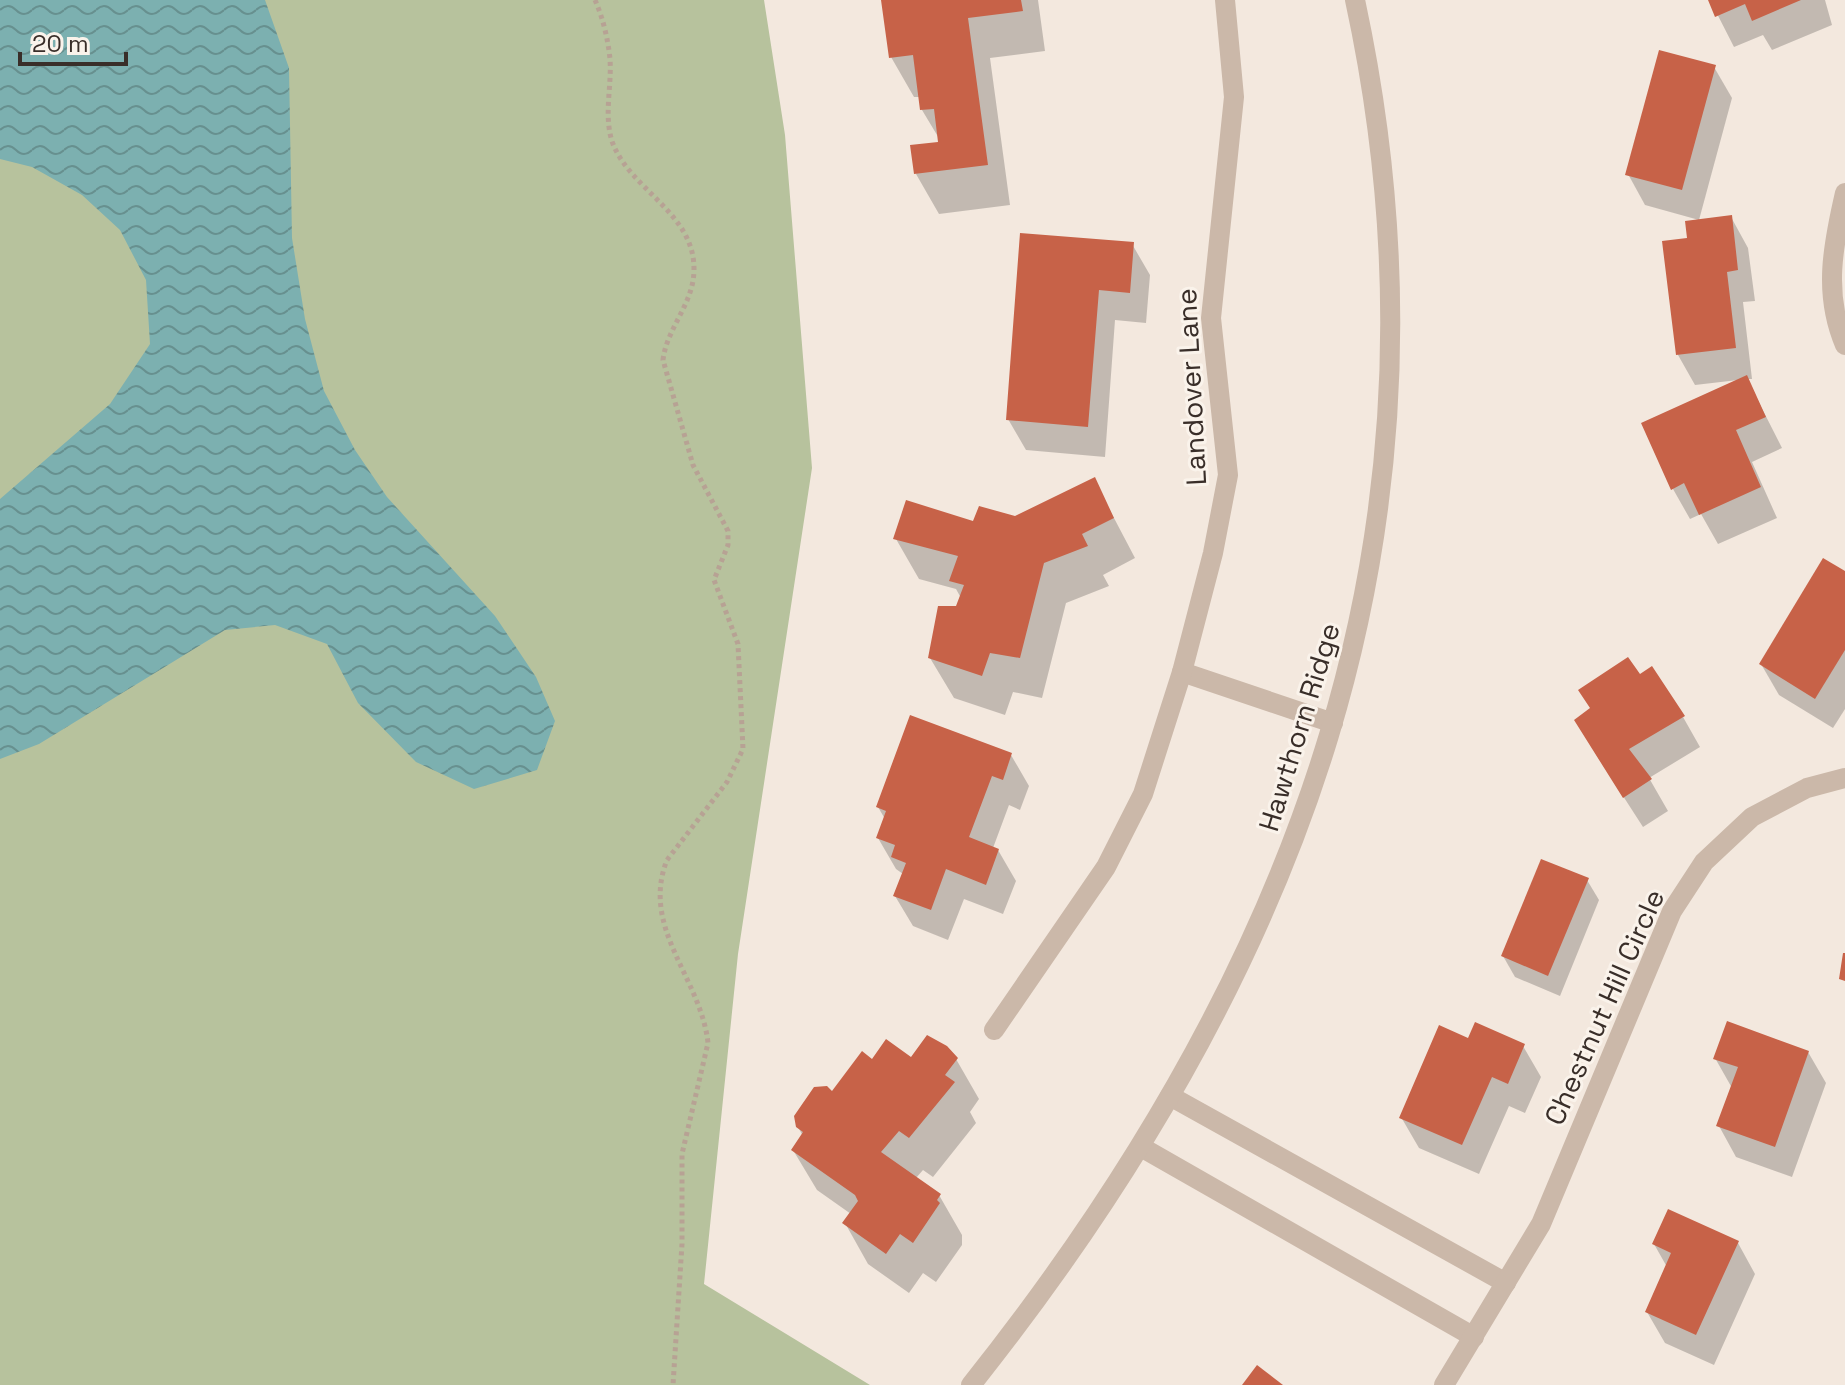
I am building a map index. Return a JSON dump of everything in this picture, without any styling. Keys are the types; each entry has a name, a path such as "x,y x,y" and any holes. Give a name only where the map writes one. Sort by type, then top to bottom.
{"street":[{"name":"Landover Lane","path":"994,1030 1106,867 1143,794 1182,672 1213,553 1228,475 1211,318 1234,97 1233,57 1225,0"},
{"name":"Hawthorn Ridge","path":"971,1385 1034,1307 1141,1147 1224,1000 1260,924 1306,812 1333,723 1364,607 1379,517 1392,357 1388,227 1380,137 1355,0"},
{"path":"1845,193 1834,242 1831,280 1832,308 1845,345"},
{"path":"1182,672 1333,723"},
{"name":"Chestnut Hill Circle","path":"1444,1385 1541,1224 1672,911 1704,862 1752,817 1807,788 1845,778"},
{"path":"1170,1096 1506,1283"},
{"path":"1141,1147 1474,1337"}],"path":[{"path":"595,0 610,59 609,127 613,144 627,166 678,223 691,252 694,269 688,302 665,345 663,360 693,465 728,531 728,545 714,580 738,644 737,678 744,732 737,765 667,860 661,875 661,908 667,939 706,1026 708,1043 682,1154 682,1244 673,1385"}],"green space":[{"path":"0,0 764,0 785,135 812,468 738,954 704,1284 870,1385 0,1385"}],"water":[{"path":"0,0 265,0 289,68 292,238 305,319 324,391 355,450 387,497 495,616 536,677 555,721 537,770 474,789 416,762 358,703 327,644 275,625 225,630 39,744 0,759 0,499 110,404 150,344 146,280 120,230 82,195 32,167 0,159"}],"building":[{"path":"881,0 1021,0 1023,11 968,18 988,165 914,174 910,145 938,142 934,109 920,110 913,55 889,58"},
{"path":"1708,0 1801,0 1752,21 1745,4 1715,17"},
{"path":"1659,50 1716,65 1682,190 1625,175"},
{"path":"1732,215 1738,270 1727,272 1736,348 1676,355 1662,241 1687,238 1685,221"},
{"path":"1020,233 1134,242 1130,293 1099,290 1088,427 1006,420"},
{"path":"1747,375 1766,417 1736,430 1761,487 1699,515 1684,483 1671,490 1641,423"},
{"path":"1095,477 1114,518 1082,534 1088,546 1044,563 1020,658 990,653 982,676 928,658 938,606 956,606 964,585 949,581 958,556 893,539 906,500 973,521 979,506 1015,516"},
{"path":"1823,558 1845,571 1845,650 1815,699 1759,664"},
{"path":"1628,657 1640,674 1652,666 1685,716 1629,749 1652,779 1623,798 1574,720 1590,708 1578,690"},
{"path":"910,715 1012,753 1003,780 992,776 969,837 999,849 986,885 946,869 931,910 893,896 906,863 891,857 895,845 876,838 886,811 876,807"},
{"path":"1541,859 1589,878 1548,976 1501,956"},
{"path":"1845,953 1845,981 1839,979"},
{"path":"1727,1021 1809,1051 1775,1147 1716,1126 1738,1067 1713,1059"},
{"path":"1475,1022 1525,1044 1508,1084 1492,1077 1462,1145 1399,1118 1439,1025 1468,1038"},
{"path":"927,1035 947,1046 958,1058 945,1075 955,1082 909,1138 899,1131 881,1152 941,1194 937,1200 940,1203 913,1243 900,1234 886,1254 842,1223 858,1201 855,1195 791,1150 803,1132 796,1127 794,1116 814,1087 827,1086 832,1091 862,1051 872,1059 886,1039 911,1057"},
{"path":"1668,1209 1739,1241 1696,1335 1645,1312 1671,1253 1652,1244"},
{"path":"1257,1365 1283,1385 1242,1385"}]}
